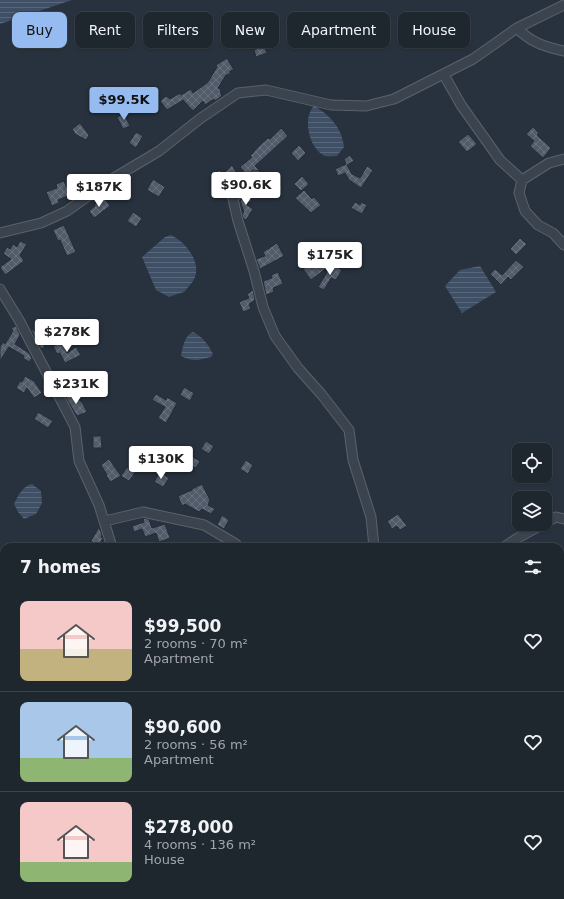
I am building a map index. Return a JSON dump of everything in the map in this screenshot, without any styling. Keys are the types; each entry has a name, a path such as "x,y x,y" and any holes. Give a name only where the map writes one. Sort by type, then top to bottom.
{"street":[{"path":"0,234 41,223 67,210 112,179 159,151 201,118 238,92 266,90 331,105 366,106 394,99 473,59 517,28 564,5"},
{"path":"517,28 524,36 536,43 564,51"},
{"path":"444,75 461,105 500,160 522,180"},
{"path":"564,160 549,163 522,180 519,193 525,211 538,225 553,233 564,245"},
{"path":"255,176 233,199 263,307 275,336 298,368 322,395 349,430 353,460 371,517 374,543"},
{"path":"0,289 19,320 76,427 79,461 105,520 111,543"},
{"path":"105,520 142,512 204,525 234,543"},
{"path":"552,519 556,517 564,519"},
{"path":"510,543 530,531"}],"water":[{"path":"0,0 72,0 36,12 12,12 12,20 0,24"},
{"path":"314,106 330,118 341,134 344,147 337,156 325,156 319,152 311,140 308,118 310,111"},
{"path":"171,235 189,250 196,264 196,271 190,285 184,292 169,297 156,290 142,257 165,237"},
{"path":"480,266 496,292 462,313 445,286 460,270"},
{"path":"193,332 200,336 207,344 213,354 211,357 196,360 181,356 186,339"},
{"path":"32,484 41,491 42,503 36,514 24,519 14,504 23,489"}],"building":[{"path":"265,48 267,53 256,57 254,50"},
{"path":"227,58 234,70 230,71 230,74 226,75 218,88 221,89 220,91 222,96 215,101 214,99 205,105 203,101 193,111 183,100 167,110 160,101 166,96 170,99 191,89 193,93 208,82 217,67 216,65"},
{"path":"124,113 130,126 123,129 117,117"},
{"path":"80,123 89,135 86,140 75,134 72,129"},
{"path":"533,127 539,133 537,135 551,148 543,158 530,146 534,141 526,134"},
{"path":"281,128 288,136 255,166 265,176 268,173 276,184 279,182 282,189 271,196 261,183 257,186 255,184 261,178 259,171 253,170 247,175 240,167 252,157 250,156 260,145 268,138 270,139"},
{"path":"136,132 143,136 136,148 129,143"},
{"path":"468,134 477,144 467,152 458,142"},
{"path":"299,145 306,153 298,161 291,153"},
{"path":"350,155 354,161 347,165 352,174 360,178 367,166 373,170 361,188 349,180 345,173 338,176 335,169 346,164 344,159"},
{"path":"232,165 240,179 224,190 218,179 215,181 211,177 219,170 223,174"},
{"path":"302,176 309,184 301,191 294,184"},
{"path":"153,179 165,187 159,197 147,190"},
{"path":"64,181 70,195 58,200 59,203 52,206 46,192 57,188 56,184"},
{"path":"304,190 312,199 314,197 321,205 311,213 295,198"},
{"path":"248,193 252,201 246,204 253,209 246,220 243,218 242,214 244,212 240,201"},
{"path":"104,198 110,206 94,218 89,211 95,206 94,205"},
{"path":"355,202 360,205 361,202 367,205 362,214 351,208"},
{"path":"133,212 142,218 136,227 127,221"},
{"path":"64,225 76,252 67,256 60,240 58,241 53,230"},
{"path":"520,238 527,244 516,255 510,249"},
{"path":"20,241 27,244 20,255 24,261 5,275 0,267 11,259 3,254 7,247 10,249 13,244 17,247"},
{"path":"277,243 284,256 260,269 256,259 265,256 263,252"},
{"path":"325,245 331,252 323,259 332,264 311,280 303,269 311,263 306,257 314,251 316,253"},
{"path":"516,260 524,267 511,280 508,277 501,285 490,274 495,269 502,275"},
{"path":"332,264 342,270 336,280 331,278 324,290 318,287"},
{"path":"278,272 283,284 273,288 274,292 266,295 263,281 272,278 271,275"},
{"path":"253,290 255,300 249,304 251,309 243,312 239,302 249,298 247,294"},
{"path":"16,326 20,335 15,344 29,353 32,358 29,362 23,358 24,356 9,347 0,361 0,347 3,342 5,344 13,331 11,328"},
{"path":"30,328 39,334 38,335 45,347 41,349"},
{"path":"62,342 67,353 76,347 81,355 65,363 60,353 57,354 53,346"},
{"path":"25,376 34,381 42,393 34,398 27,388 24,393 16,388"},
{"path":"184,387 194,393 190,401 180,395"},
{"path":"69,393 82,402 87,412 77,416 66,398"},
{"path":"156,394 166,400 167,397 177,403 166,423 158,418 165,407 152,400"},
{"path":"38,412 53,421 48,428 34,419"},
{"path":"93,436 101,436 102,448 93,448"},
{"path":"206,441 214,446 209,454 201,449"},
{"path":"138,456 144,460 129,481 121,476 127,467 130,469"},
{"path":"191,456 200,461 196,468 186,463"},
{"path":"109,459 121,476 110,482 101,465"},
{"path":"246,460 253,465 248,474 240,469"},
{"path":"160,472 169,478 163,487 154,482"},
{"path":"202,484 210,500 208,505 215,509 211,514 202,509 199,512 185,504 182,506 178,496"},
{"path":"398,514 407,526 400,530 397,526 392,529 387,521"},
{"path":"222,515 229,520 224,529 217,525"},
{"path":"143,518 149,519 152,528 165,524 170,538 159,542 156,533 145,537 142,529 134,532 132,526 144,522"},
{"path":"99,527 102,535 101,537 103,538 100,543 94,543 91,541"}]}
